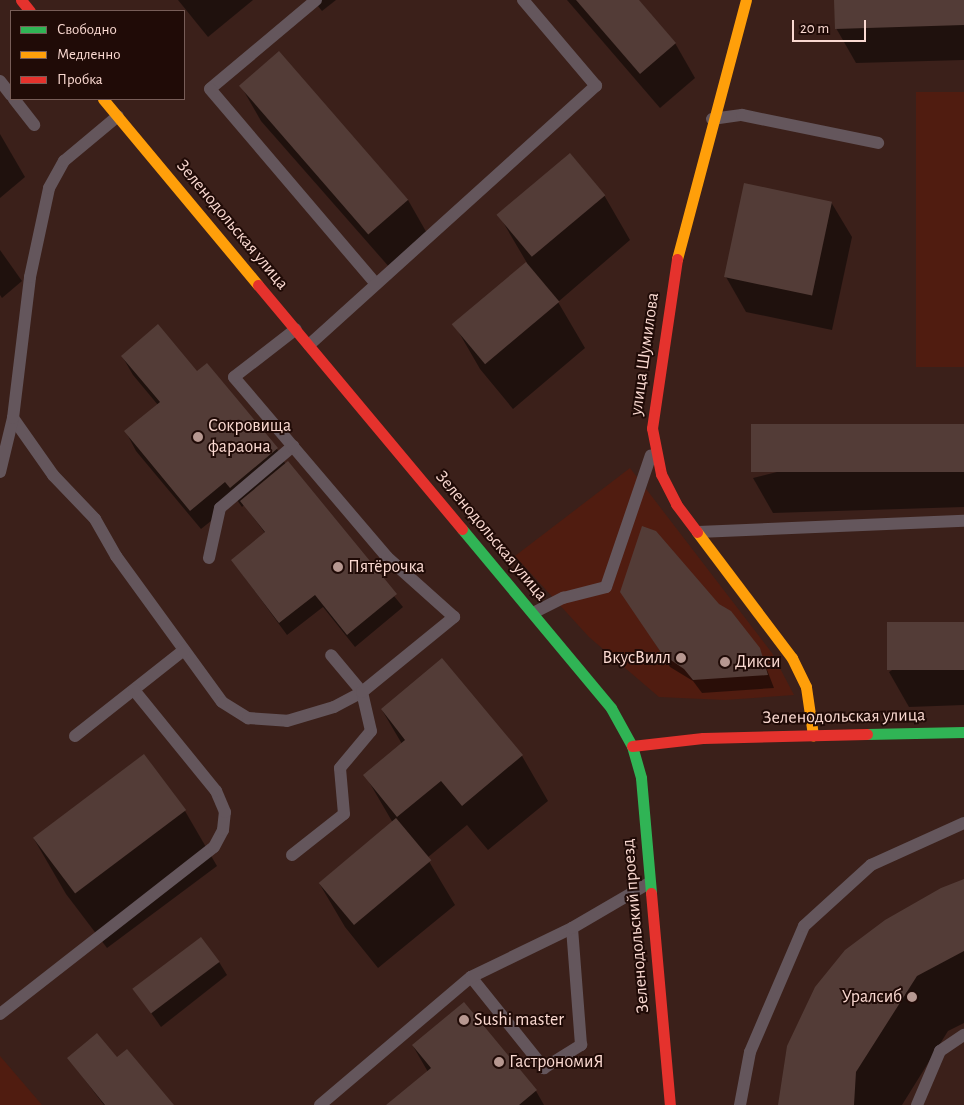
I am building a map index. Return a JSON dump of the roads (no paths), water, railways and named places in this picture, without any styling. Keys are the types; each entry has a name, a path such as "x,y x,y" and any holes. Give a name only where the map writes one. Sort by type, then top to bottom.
{"street":[{"path":"21,0 29,10"},
{"name":"улица Шумилова","path":"746,0 679,242 652,428 661,474 676,504 792,658 806,687 812,736"},
{"name":"Зеленодольская улица","path":"104,100 611,708 632,746 703,738 964,732"},
{"name":"Зеленодольский проезд","path":"632,746 641,778 670,1105"}],"lane":[{"path":"316,0 210,89 376,284"},
{"path":"309,345 596,86 523,0"},
{"path":"0,81 10,94"},
{"path":"15,100 34,124"},
{"path":"712,119 742,115 878,143"},
{"path":"0,472 12,418 30,277 49,188 64,161 118,116"},
{"path":"12,418 53,475 95,519 116,556 222,702 248,718 287,721 334,707 362,692 454,616 387,557 234,377 296,329"},
{"path":"533,613 563,598 606,587 651,457 652,428"},
{"path":"209,558 220,508 293,446"},
{"path":"696,532 964,520"},
{"path":"75,736 184,650"},
{"path":"292,855 344,814 340,768 372,732 362,692 331,655"},
{"path":"0,1014 214,847 223,830 225,812 216,791 134,690"},
{"path":"740,1105 750,1052 804,926 871,865 964,823"},
{"path":"320,1105 470,977 572,928 650,883"},
{"path":"470,977 544,1068 581,1045 572,928"},
{"path":"917,1105 940,1051 964,1035"}],"place":[{"name":"Сокровища фараона","path":"198,437"},
{"name":"Пятёрочка","path":"338,567"},
{"name":"ВкусВилл","path":"681,658"},
{"name":"Дикси","path":"725,662"},
{"name":"Уралсиб","path":"912,997"},
{"name":"Sushi master","path":"464,1020"},
{"name":"ГастрономиЯ","path":"499,1062"}]}
